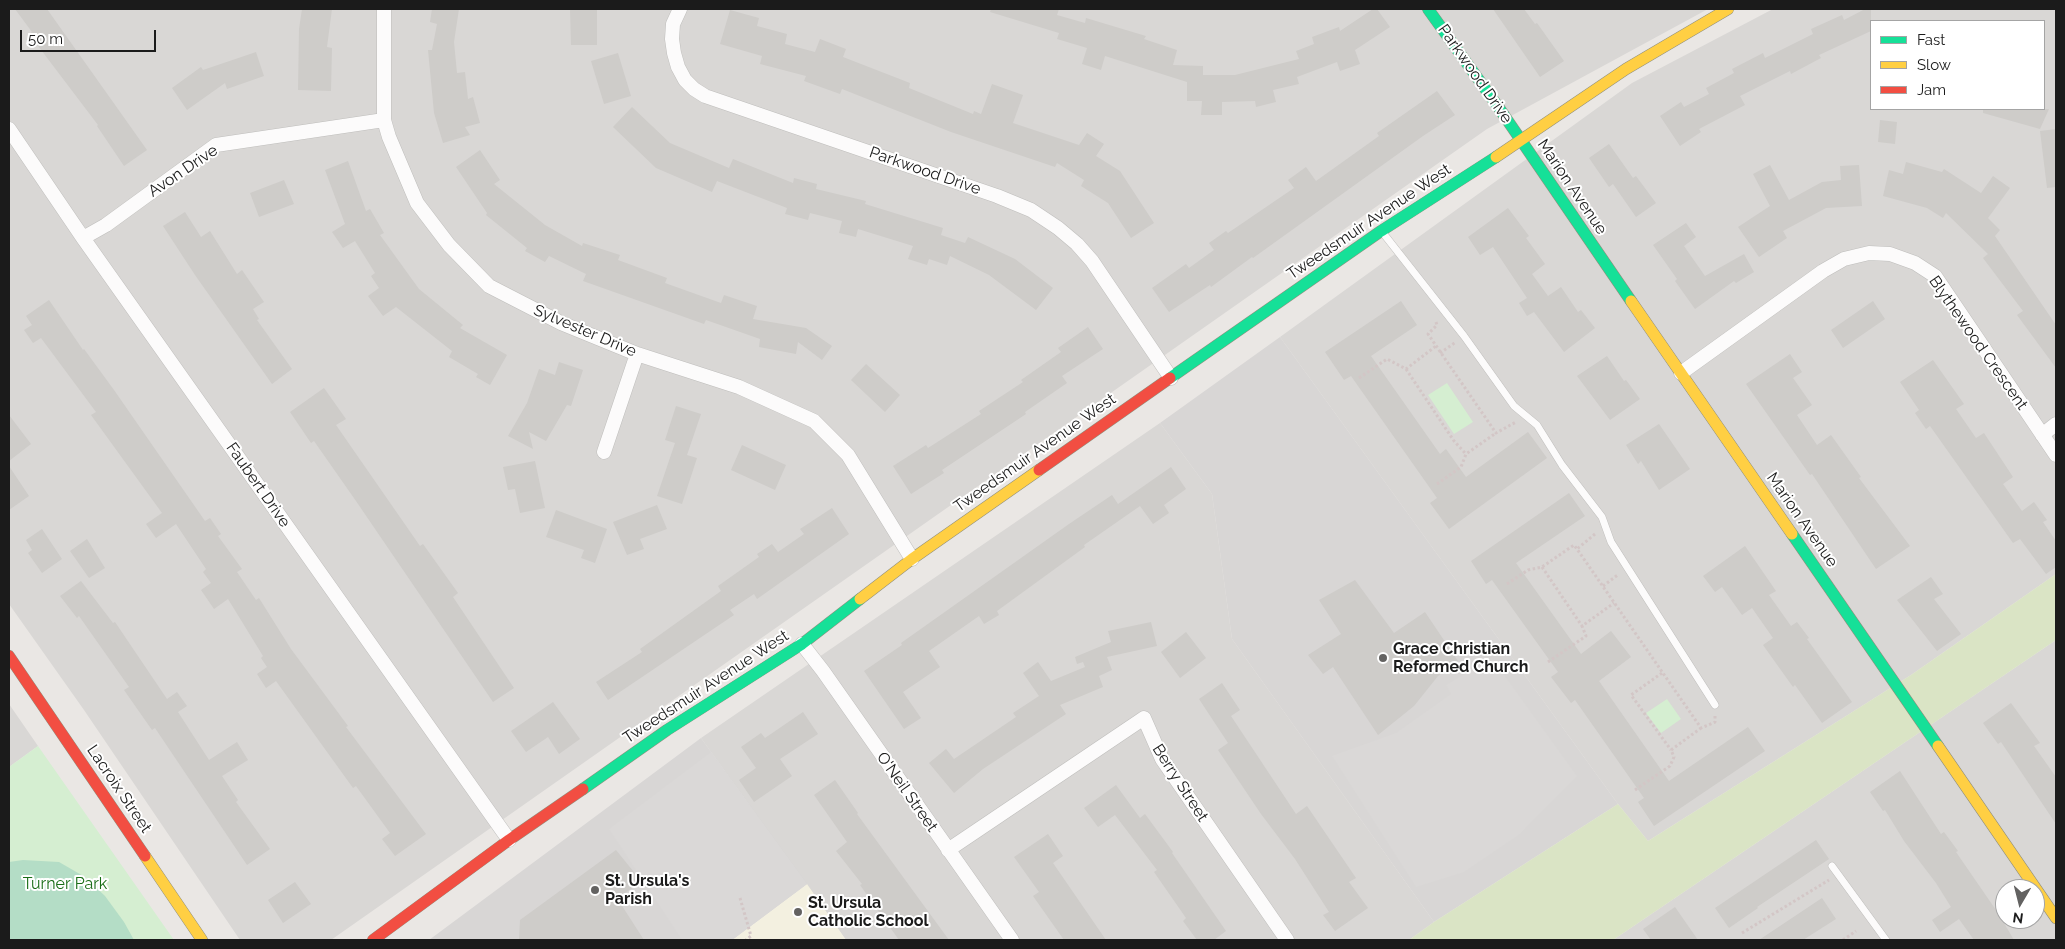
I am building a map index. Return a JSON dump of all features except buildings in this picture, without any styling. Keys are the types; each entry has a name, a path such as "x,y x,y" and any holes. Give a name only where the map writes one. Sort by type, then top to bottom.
{"street":[{"name":"Sylvester Drive","path":"384,9 384,120 389,137 417,202 449,245 488,286 561,323 637,354 739,387 814,421 848,455 912,559"},
{"name":"Parkwood Drive","path":"680,9 673,24 674,53 678,67 685,80 694,89 705,96 997,196 1031,210 1078,244 1092,261 1171,378"},
{"name":"Parkwood Drive","path":"1428,9 1521,140"},
{"name":"Tweedsmuir Avenue West","path":"373,940 509,840 667,730 802,644 912,559 1381,231 1714,12 1728,9"},
{"name":"Avon Drive","path":"83,238 106,225 216,145 384,120"},
{"name":"Faubert Drive","path":"9,129 83,238 509,840"},
{"name":"Marion Avenue","path":"1521,140 2056,918"},
{"name":"Blythewood Crescent","path":"1681,373 1844,259 1869,253 1890,254 1915,263 1934,276 2056,455"},
{"path":"604,452 637,354"},
{"path":"2042,435 2056,424"},
{"name":"O'Neil Street","path":"802,644 823,671 1012,940"},
{"name":"Lacroix Street","path":"9,656 202,940"},
{"name":"Berry Street","path":"948,850 1144,718 1162,759 1287,940"}],"lane":[{"path":"1381,231 1464,336 1514,406 1537,425 1562,465 1602,517 1611,542 1715,705"},
{"path":"1832,866 1886,940"}],"path":[{"path":"1432,316 1437,324 1428,334 1496,433"},
{"path":"1440,353 1464,336"},
{"path":"1406,369 1436,346"},
{"path":"1359,378 1387,359 1406,369 1454,441 1466,454"},
{"path":"1437,484 1461,467 1466,454 1496,433 1517,422"},
{"path":"1577,549 1596,534 1596,527"},
{"path":"1507,584 1528,570 1542,567 1574,545 1702,728"},
{"path":"1542,567 1582,626 1586,636 1548,662"},
{"path":"1603,586 1628,568"},
{"path":"1582,626 1614,603"},
{"path":"1635,790 1670,766 1674,757 1671,750 1631,695 1662,673"},
{"path":"1671,750 1702,728 1715,722 1715,705"},
{"path":"1742,933 1838,874"},
{"path":"740,898 750,936 746,940"},
{"path":"1843,940 1856,931"}],"shaded area":[{"path":"9,9 1708,9 1487,129 331,940 240,940 84,710 9,604"},
{"path":"1773,9 2056,9 2056,574 1911,675 1648,841 1618,804 1280,337 1632,83"},
{"path":"1280,337 1618,804 1434,922 1232,639 1212,494 1160,423"},
{"path":"1160,423 1212,494 1232,639 1434,922 1409,940 846,940 701,738"},
{"path":"2056,640 2056,940 1613,940"},
{"path":"1492,658 1577,776 1520,834 1464,872 1416,887 1332,756 1396,733 1451,694 1446,685"},
{"path":"9,704 38,746 9,767"},
{"path":"701,738 807,884 732,940 429,940"},
{"path":"711,752 807,884 732,940 682,940 609,829"},
{"name":"St. Ursula Catholic School","path":"807,884 846,940 732,940"}],"green space":[{"path":"1447,383 1473,422 1454,434 1428,395"},
{"path":"2056,574 2056,640 1613,940 1409,940 1618,804 1648,841 1911,675"},
{"path":"1667,699 1681,719 1661,733 1646,713"},
{"name":"Turner Park","path":"38,746 174,940 9,940 9,767"},
{"path":"23,860 59,862 85,877 105,896 124,922 134,940 9,940 9,862"}],"traffic: fast":[{"path":"1428,9 1499,108 1631,301"},
{"path":"1170,378 1381,231 1496,157"},
{"path":"1792,534 1938,746"},
{"path":"583,789 667,730 802,644 860,599"}],"traffic: slow":[{"path":"1496,157 1626,69 1728,9"},
{"path":"1631,301 1792,534"},
{"path":"860,599 912,559 1039,470"},
{"path":"1938,746 2056,918"},
{"path":"145,856 202,940"}],"traffic: jam":[{"path":"1039,470 1170,378"},
{"path":"9,656 145,856"},
{"path":"373,940 509,840 583,789"}],"place":[{"name":"Grace Christian Reformed Church","path":"1383,658"},
{"name":"St. Ursula's Parish","path":"595,890"},
{"name":"St. Ursula Catholic School","path":"798,912"}]}
